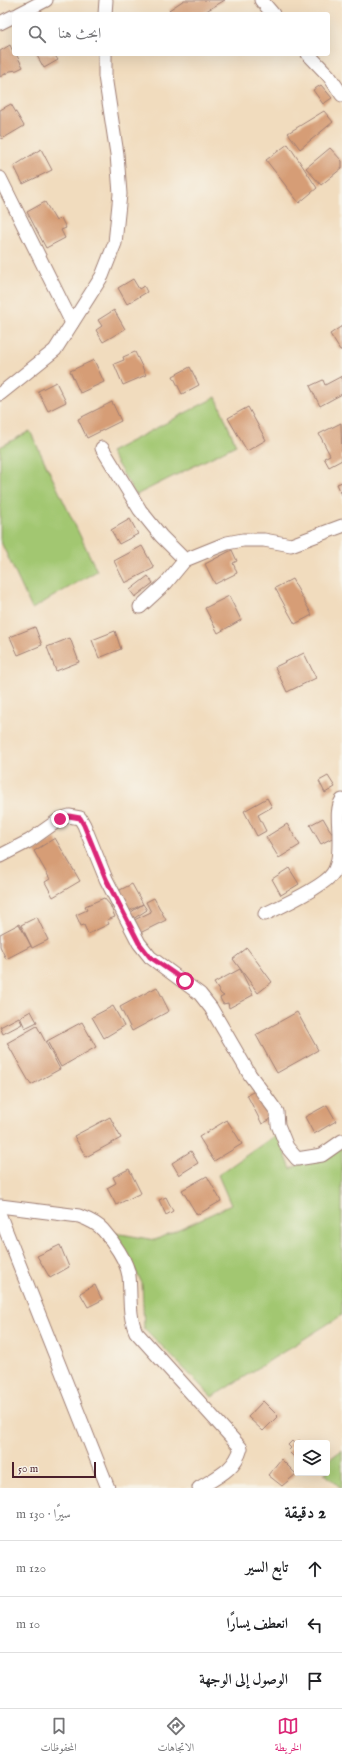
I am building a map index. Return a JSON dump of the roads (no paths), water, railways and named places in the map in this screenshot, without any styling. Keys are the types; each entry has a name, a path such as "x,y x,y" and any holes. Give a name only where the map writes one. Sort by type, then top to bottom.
{"street":[{"path":"23,12 46,0"},
{"path":"105,12 106,0"},
{"path":"261,0 271,12"},
{"path":"0,24 12,17"},
{"path":"0,394 55,350 102,276 115,243 120,194 117,154 105,76 105,56"},
{"path":"310,56 329,76 342,95"},
{"path":"0,178 72,322"},
{"path":"102,448 140,510 161,536 185,560"},
{"path":"140,608 166,583 185,560 228,543 244,540 264,540 291,545 342,526"},
{"path":"265,914 294,900 327,880 333,873 337,864 339,845 339,813 342,800"},
{"path":"0,856 29,840 60,819 69,816 80,818 108,884 139,943 150,957 200,994 211,1008 250,1074 277,1112 278,1125 287,1147 297,1159 322,1155 342,1141"},
{"path":"0,1206 79,1216 91,1221 103,1229 126,1266 132,1321 136,1332 241,1448 238,1459 232,1466 199,1488"},
{"path":"0,1216 108,1488"}]}
